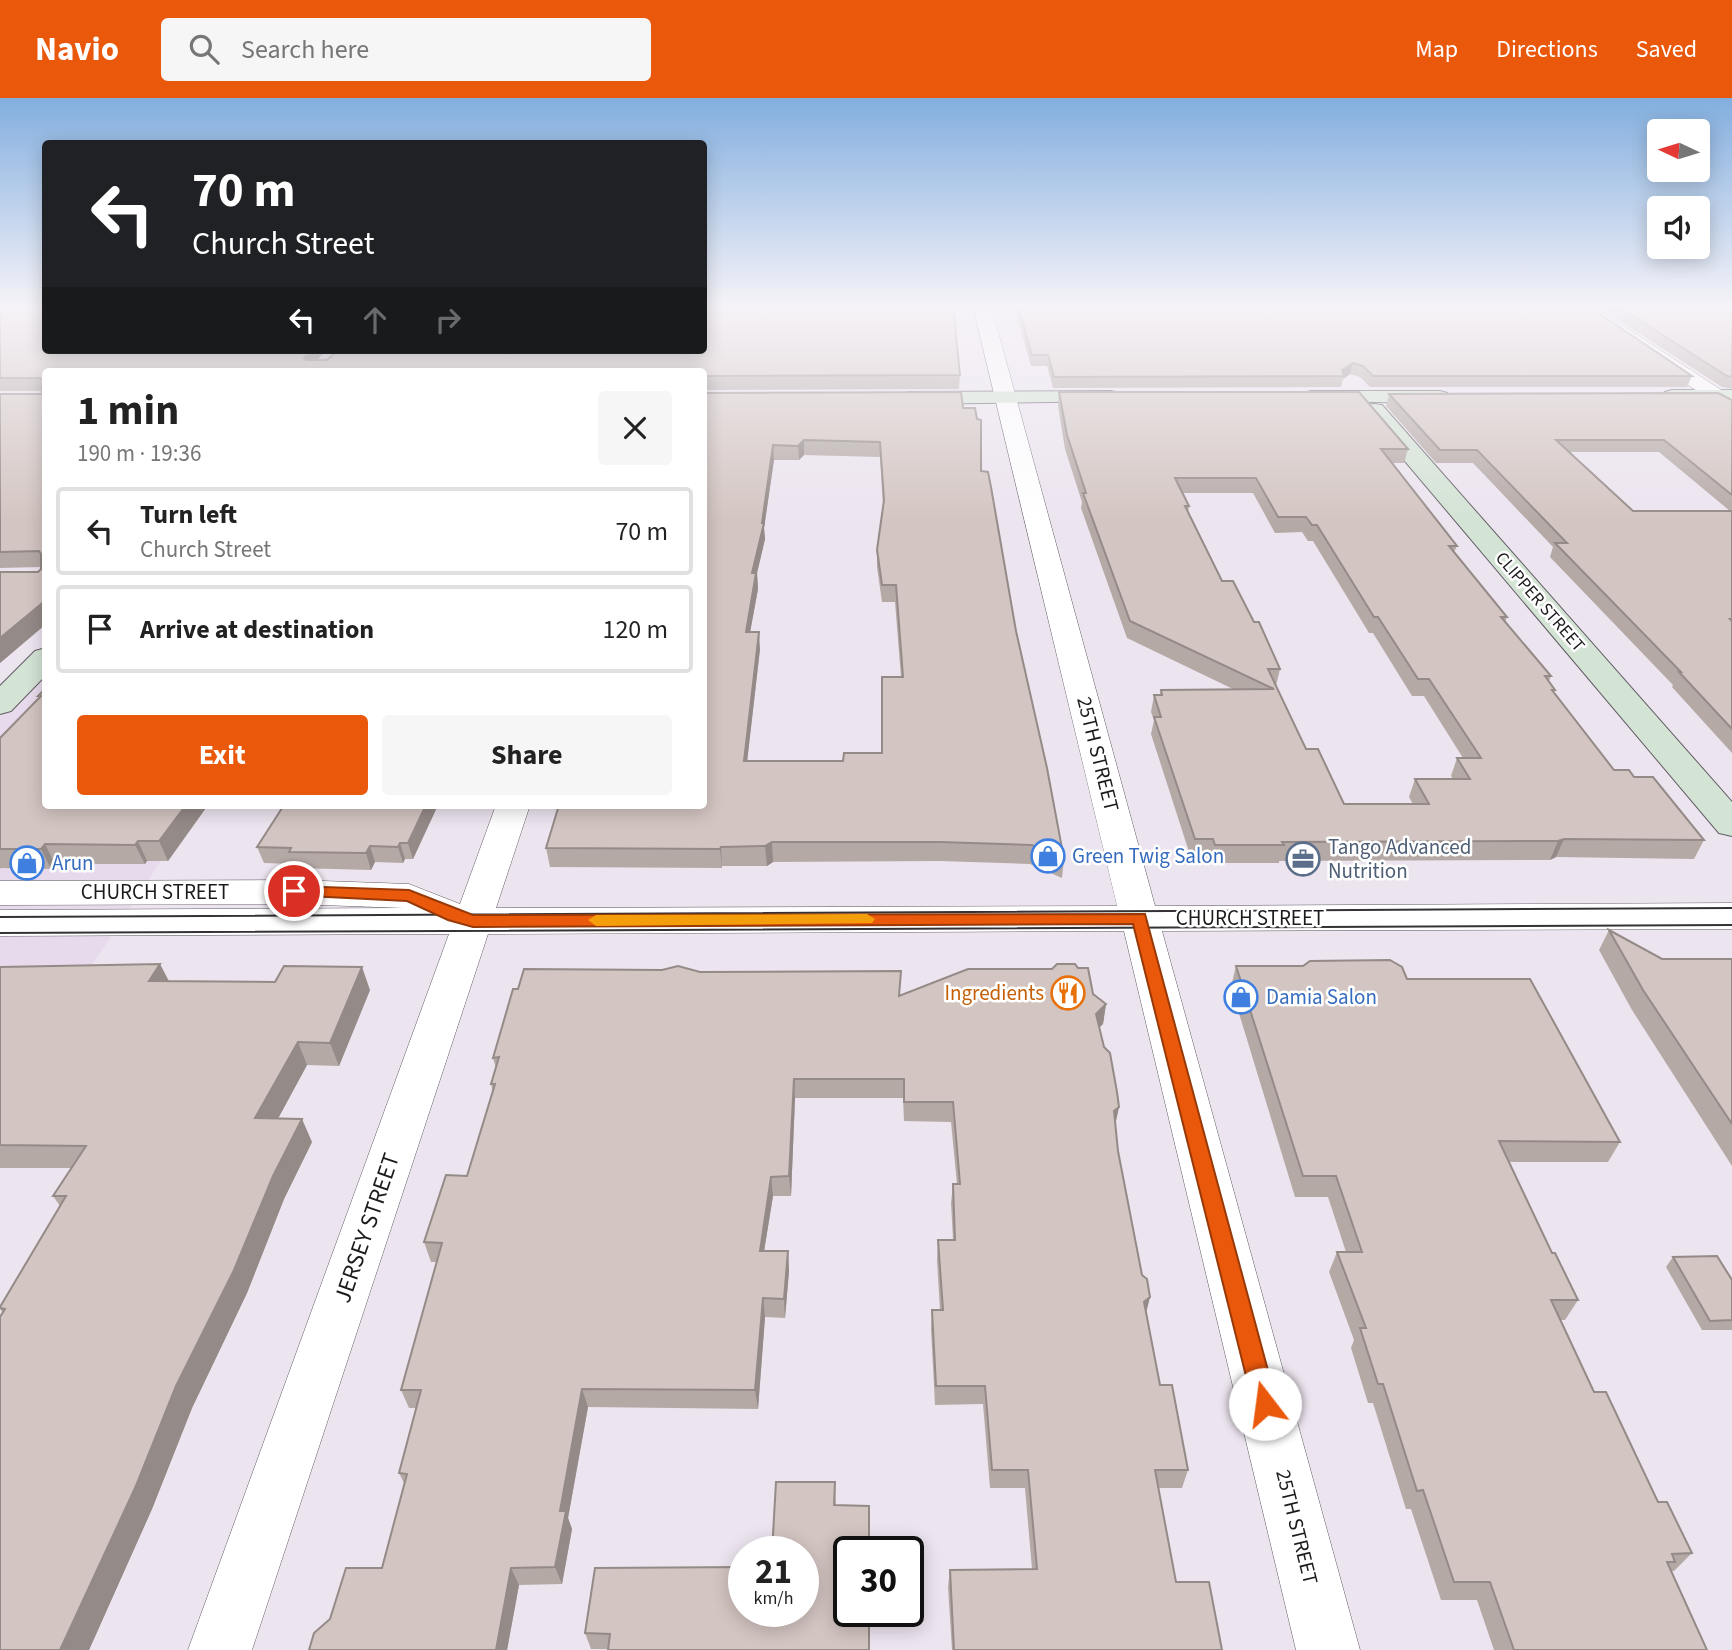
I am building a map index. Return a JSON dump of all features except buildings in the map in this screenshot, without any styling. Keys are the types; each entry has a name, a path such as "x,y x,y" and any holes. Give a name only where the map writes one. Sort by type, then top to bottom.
{"street":[{"name":"25TH STREET","path":"1000,378 1328,1650"},
{"path":"1689,378 1650,387 1727,399"},
{"path":"1692,378 1727,399"},
{"path":"1308,379 1355,388"},
{"path":"903,380 1003,389"},
{"path":"883,398 1003,389 1125,388"},
{"path":"1294,397 1355,388 1454,388"},
{"name":"CLIPPER STREET","path":"1355,388 1732,825"},
{"path":"0,704 42,661"},
{"name":"JERSEY STREET","path":"220,1650 512,809"},
{"name":"CHURCH STREET","path":"0,893 294,891 409,896 454,916 473,921"},
{"name":"CHURCH STREET","path":"0,923 1732,916"}],"shaded area":[{"path":"42,672 42,809 195,809 0,1104 0,717"}],"tram line":[{"path":"0,917 1732,908"},
{"path":"0,933 1732,925"}],"slow traffic":[{"path":"596,920 867,919"}],"place":[{"name":"Green Twig Salon","path":"1048,856"},
{"name":"Tango Advanced Nutrition","path":"1303,859"},
{"name":"Arun","path":"27,863"},
{"name":"Ingredients","path":"1068,993"},
{"name":"Damia Salon","path":"1241,997"}],"route":[{"path":"294,891 409,896 454,916 473,921 1140,918 1265,1404"}]}
